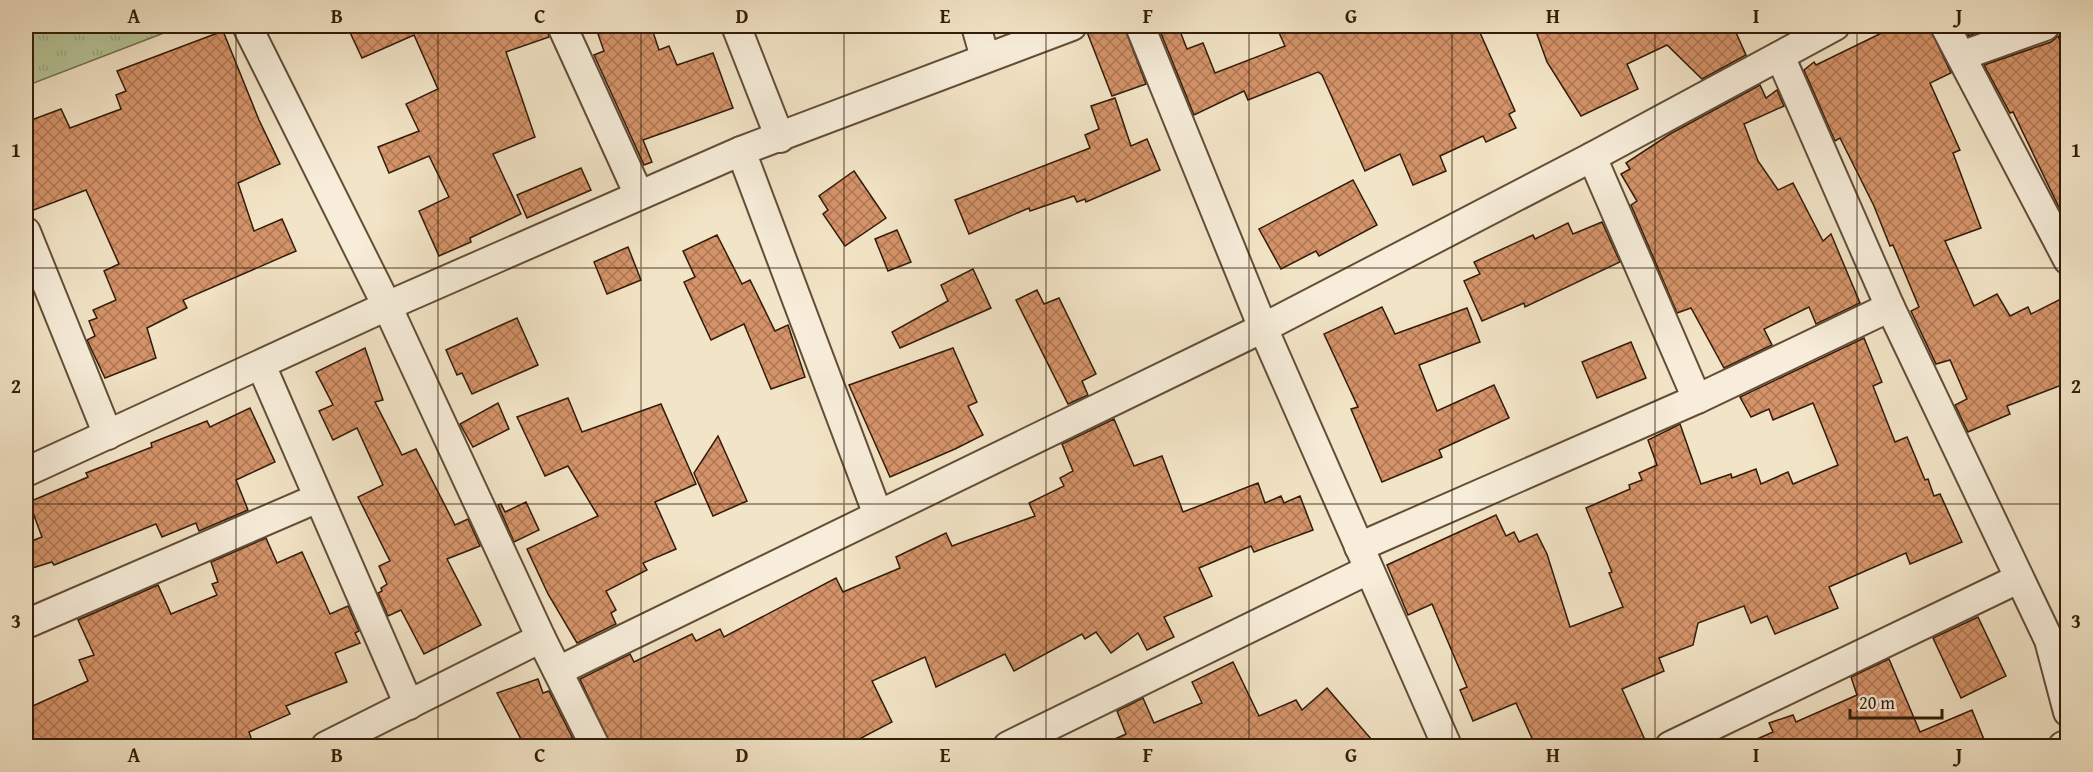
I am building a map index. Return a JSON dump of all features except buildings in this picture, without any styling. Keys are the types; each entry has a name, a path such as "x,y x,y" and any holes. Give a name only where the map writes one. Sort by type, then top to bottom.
{"street":[{"path":"247,26 387,306 541,638 595,747"},
{"path":"562,26 639,195"},
{"path":"736,26 780,138"},
{"path":"976,26 985,58"},
{"path":"26,472 387,306 741,151 1072,26"},
{"path":"1140,26 1263,328 1447,747"},
{"path":"558,671 1263,328 1592,157 1835,26"},
{"path":"1945,26 2067,261"},
{"path":"1961,56 2045,26"},
{"path":"1780,56 1890,307 2018,579 2058,636 2067,712"},
{"path":"741,151 878,515"},
{"path":"1592,157 1697,399"},
{"path":"26,232 108,435"},
{"path":"1008,747 1363,558 1890,307"},
{"path":"261,365 409,705"},
{"path":"26,624 318,498"},
{"path":"1670,747 2018,579"},
{"path":"326,747 541,638"},
{"path":"2063,747 2067,744"}],"green space":[{"path":"26,26 182,26 26,86"}]}
